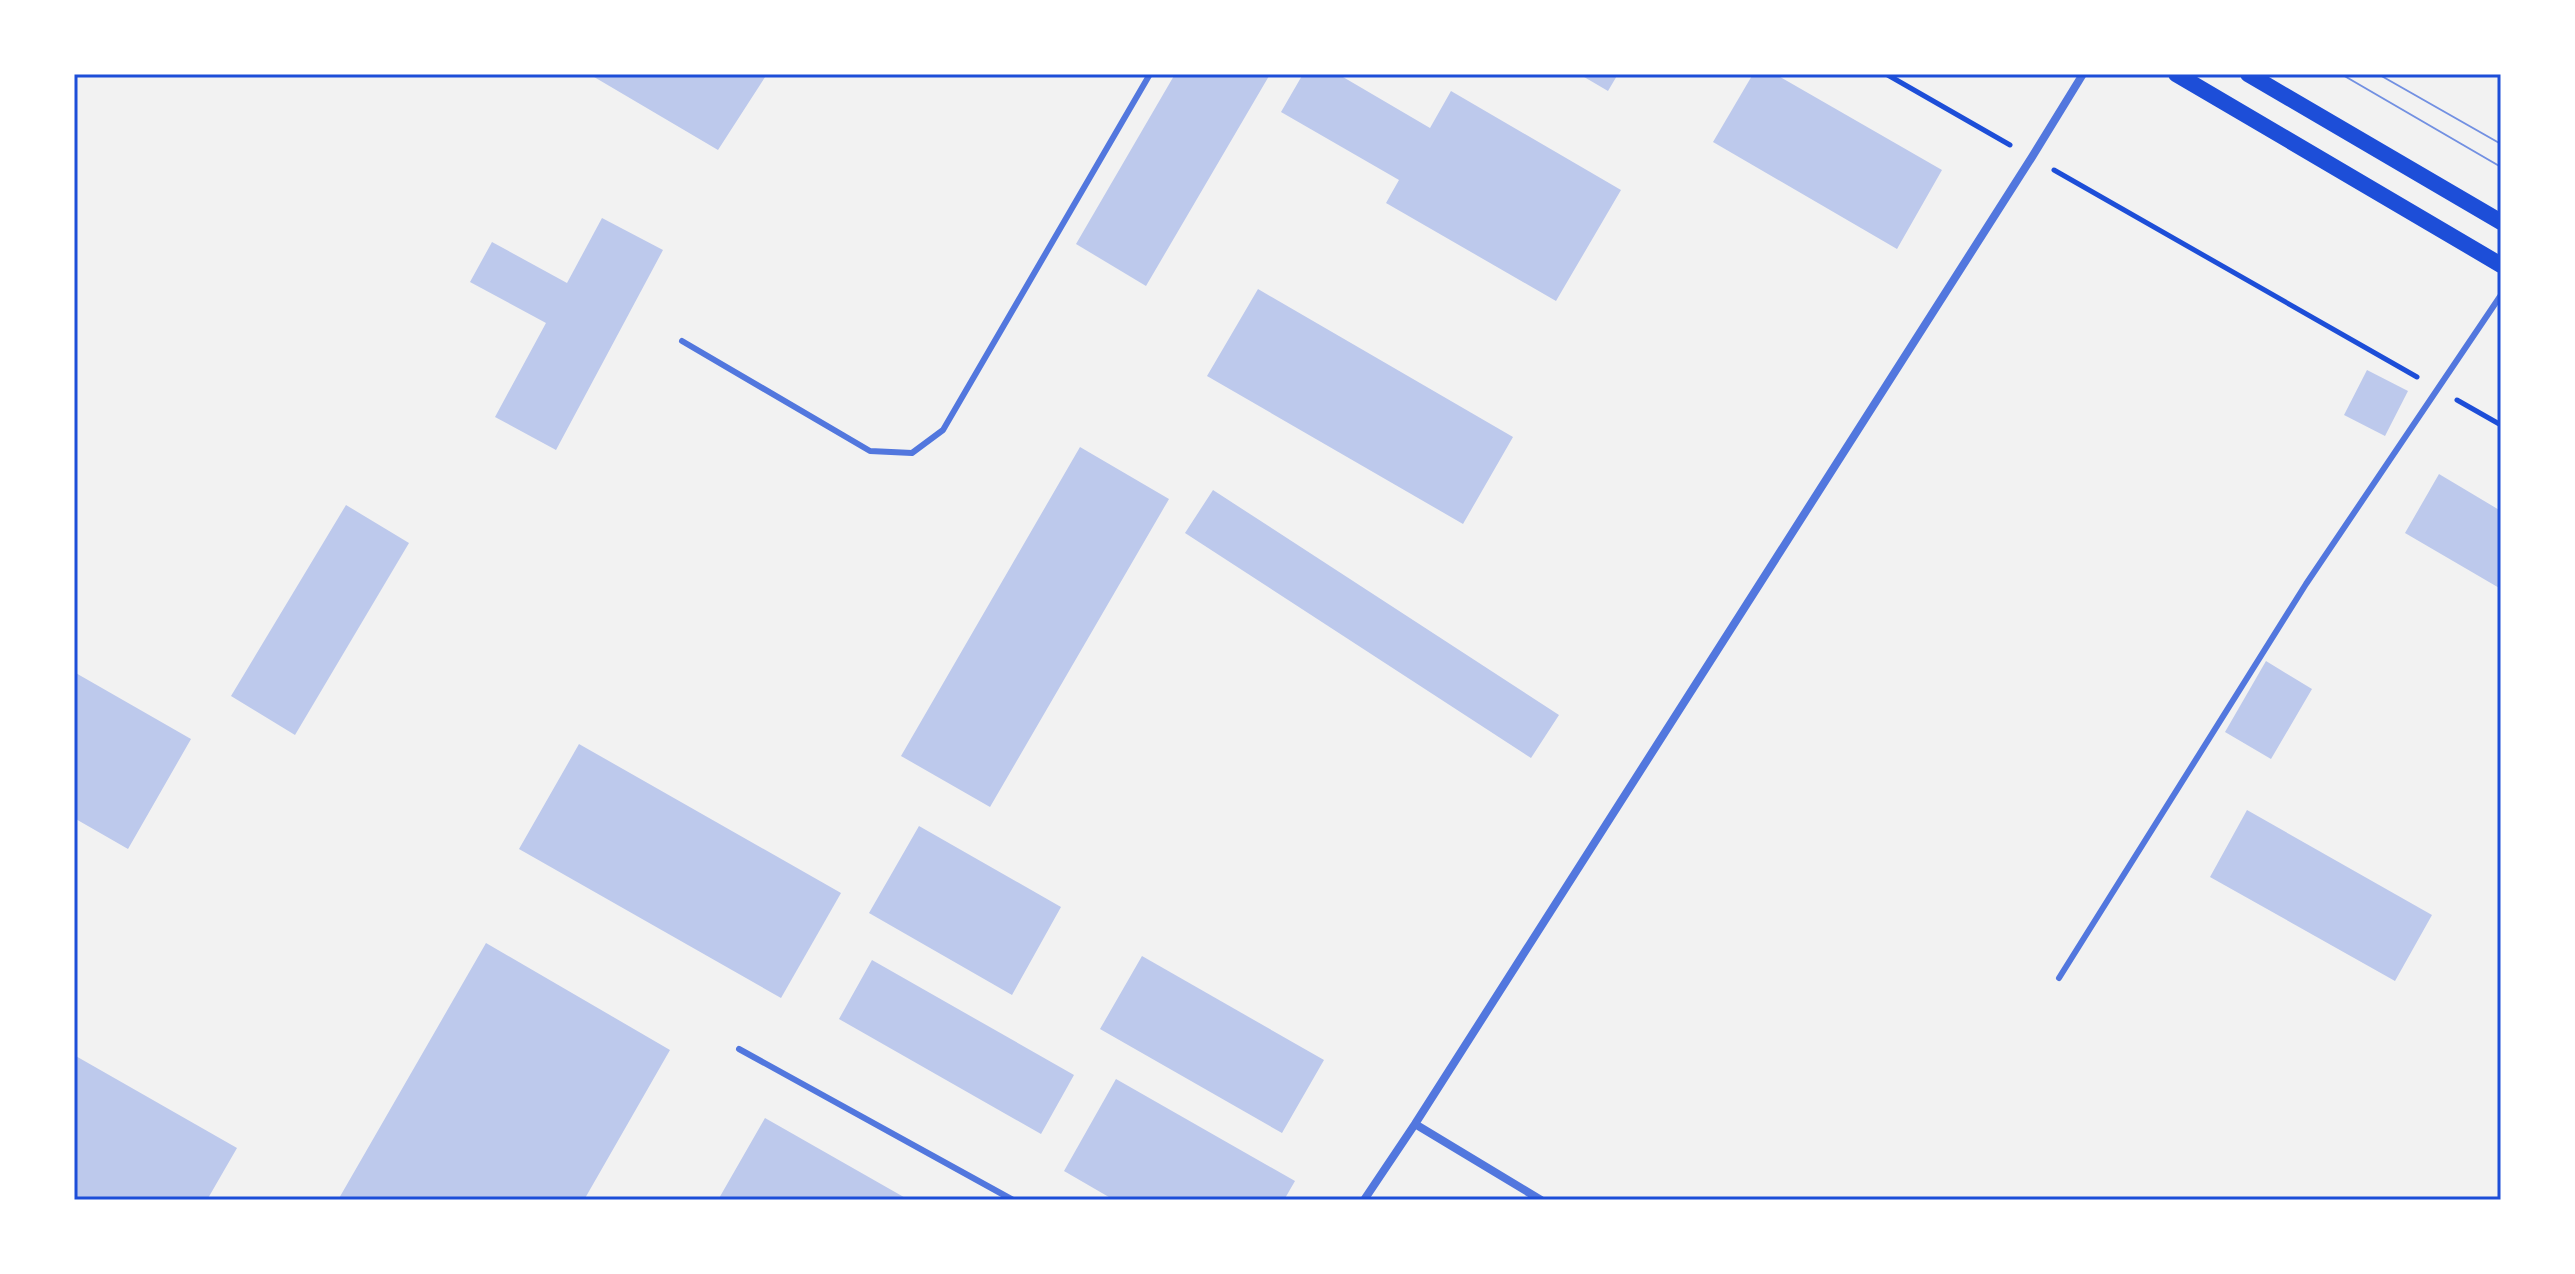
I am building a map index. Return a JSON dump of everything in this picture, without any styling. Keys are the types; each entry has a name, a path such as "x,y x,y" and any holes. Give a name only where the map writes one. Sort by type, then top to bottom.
{"main road":[{"path":"2176,74 2501,265"},
{"path":"2248,74 2501,222"}],"street":[{"path":"1364,1200 2083,74"},
{"path":"1415,1124 1541,1200"}],"lane":[{"path":"682,341 870,451 912,453 943,430 1150,74"},
{"path":"2059,978 2306,584 2501,295"},
{"path":"739,1049 1013,1200"}],"path":[{"path":"1886,74 2501,425"}],"building":[{"path":"589,74 767,74 718,150"},
{"path":"1175,74 1269,76 1146,286 1076,244"},
{"path":"1303,74 1345,74 1343,77 1430,128 1451,91 1621,190 1556,301 1386,203 1399,180 1281,112"},
{"path":"1579,74 1618,74 1608,91"},
{"path":"1753,74 1775,74 1942,170 1897,249 1713,142"},
{"path":"602,218 663,250 556,450 495,417 546,323 470,282 492,242 567,283"},
{"path":"1258,289 1513,437 1463,524 1207,376"},
{"path":"2367,370 2408,391 2385,436 2344,415"},
{"path":"1080,447 1169,499 990,807 901,756"},
{"path":"2439,474 2501,511 2501,589 2405,533"},
{"path":"1213,490 1559,715 1531,758 1185,533"},
{"path":"346,505 409,543 295,735 231,696"},
{"path":"2266,661 2312,689 2271,759 2225,732"},
{"path":"74,672 191,739 128,849 74,818"},
{"path":"579,744 841,893 781,998 519,849"},
{"path":"2247,810 2432,915 2395,981 2210,877"},
{"path":"919,826 1061,907 1012,995 869,913"},
{"path":"486,943 670,1050 584,1200 338,1200"},
{"path":"1142,956 1324,1060 1282,1133 1100,1029"},
{"path":"872,960 1074,1075 1041,1134 839,1019"},
{"path":"74,1055 237,1148 207,1200 74,1199"},
{"path":"1116,1079 1295,1181 1284,1200 1114,1200 1064,1171"},
{"path":"765,1118 909,1200 718,1200"}],"tram line":[{"path":"2341,74 2501,167"},
{"path":"2378,74 2501,144"}]}
